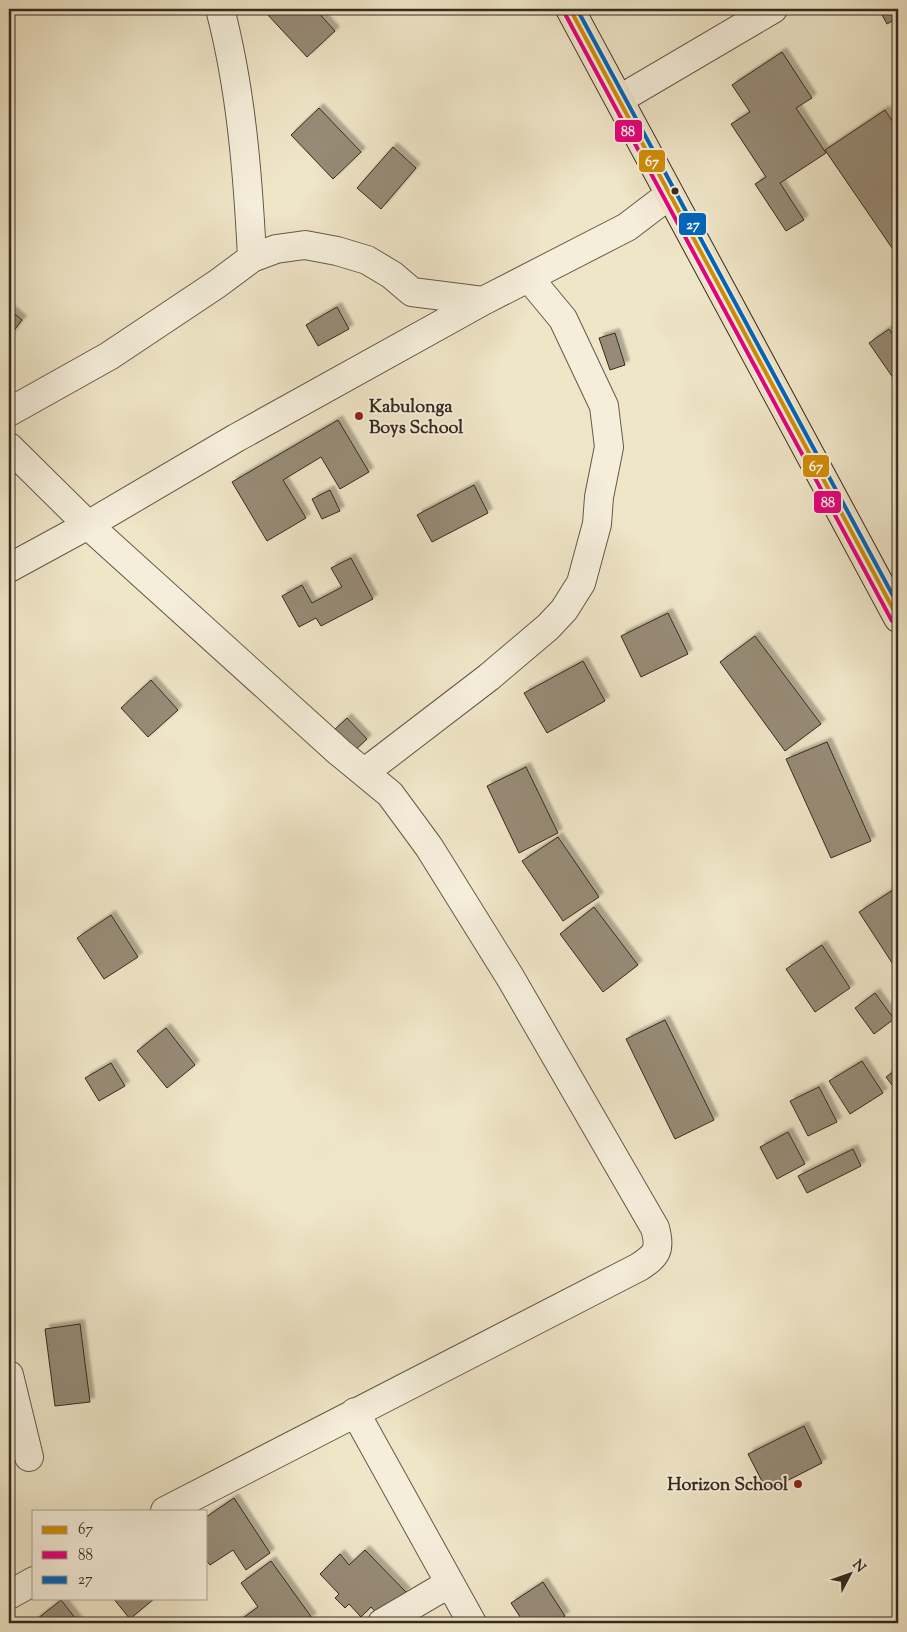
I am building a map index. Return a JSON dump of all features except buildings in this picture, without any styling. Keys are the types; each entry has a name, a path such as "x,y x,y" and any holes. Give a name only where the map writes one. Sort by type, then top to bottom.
{"main road":[{"path":"570,9 898,618"}],"street":[{"path":"220,9 229,42 249,194 252,258"},
{"path":"620,99 773,9"},
{"path":"9,568 88,525 236,438 483,301 627,227 669,194"},
{"path":"9,412 117,351 218,284 252,258 276,250 305,245 367,260 392,275 412,292 483,301"},
{"path":"365,772 489,677 548,627 564,610 581,583 597,524 599,497 609,447 604,406 563,319 529,278"},
{"path":"9,446 88,525 339,752 390,794 434,855 572,1081 655,1228 659,1242 654,1257 639,1267 167,1510"},
{"path":"9,1375 29,1457"},
{"path":"355,1412 472,1623"},
{"path":"9,1595 32,1582"},
{"path":"382,1623 450,1583"}],"transit line":[{"name":"67","path":"570,9 898,618"},
{"name":"27","path":"577,9 898,605"},
{"name":"88","path":"564,12 892,621"}],"place":[{"name":"Kabulonga Boys School","path":"359,416"},
{"name":"Horizon School","path":"798,1484"}]}
